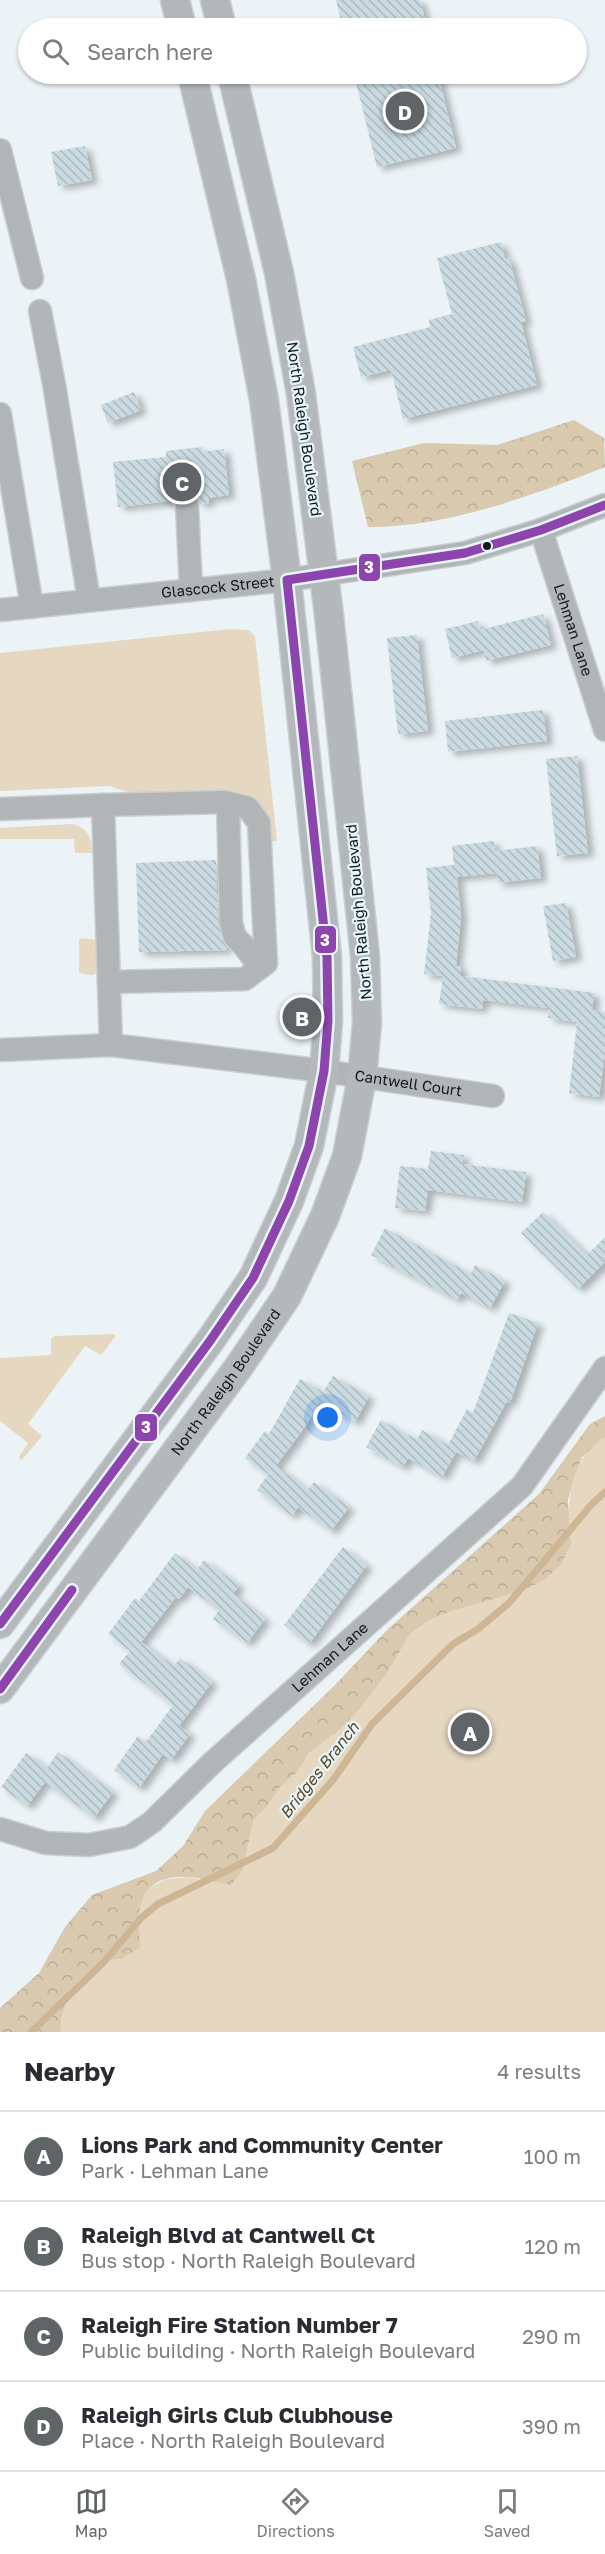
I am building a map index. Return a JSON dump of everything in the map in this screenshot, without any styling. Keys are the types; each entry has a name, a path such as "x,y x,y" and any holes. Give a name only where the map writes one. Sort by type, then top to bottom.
{"main road":[{"path":"175,0 180,18"},
{"path":"215,0 220,18"},
{"path":"0,1624 210,1341 253,1278 289,1202 309,1146 324,1071 328,1021 327,957 287,580 264,400 241,279 194,84"},
{"name":"North Raleigh Boulevard","path":"0,1689 238,1368 287,1296 325,1216 347,1156 362,1077 367,1023 365,956 324,575 301,394 279,273 234,84"}],"street":[{"path":"0,150 32,278"},
{"path":"39,311 54,384 89,600"},
{"path":"0,414 32,607"},
{"name":"Glascock Street","path":"0,610 287,580 465,553 541,530 605,505"},
{"path":"187,506 191,591"},
{"name":"Lehman Lane","path":"541,530 605,730"},
{"path":"228,802 231,923 235,937 260,968"},
{"path":"0,809 228,802 248,808 259,823 266,963 246,979 108,982"},
{"path":"103,805 111,1045"},
{"name":"Cantwell Court","path":"0,1050 111,1045 324,1071 493,1096"},
{"name":"Lehman Lane","path":"0,1829 46,1843 89,1845 130,1837 152,1822 212,1762 522,1486 605,1368"}],"shaded area":[{"path":"230,629 249,630 255,636 277,841 267,841 258,809 246,795 223,790 131,793 109,786 0,791 0,653"},
{"path":"72,824 82,828 88,834 92,853 75,853 74,839 0,839 0,828"},
{"path":"81,938 96,940 97,971 94,975 79,972 79,940"},
{"path":"115,1334 101,1355 85,1346 28,1424 42,1436 21,1461 19,1457 28,1443 0,1421 0,1358 51,1355 51,1339 55,1336"},
{"path":"605,1436 605,2032 60,2032 60,2018 69,1995 81,1979 101,1961 122,1959 141,1947 137,1927 138,1905 149,1888 167,1879 189,1877 210,1882 243,1869 253,1821 280,1787 297,1772 309,1753 344,1726 359,1710 386,1675 410,1634 428,1621 449,1612 521,1591 543,1581 571,1544 570,1498 576,1470 592,1446"}],"green space":[{"path":"574,420 604,438 605,467 519,499 458,516 397,526 368,527 352,461 424,443 497,445"},
{"path":"605,1416 605,1436 582,1457 574,1477 568,1500 571,1544 561,1565 543,1581 521,1591 449,1612 428,1621 410,1634 386,1675 359,1710 344,1726 309,1753 297,1772 280,1787 253,1821 243,1869 231,1885 189,1877 160,1881 150,1887 140,1906 141,1947 122,1959 101,1961 81,1979 69,1995 61,2018 60,2032 0,2032 0,2008 39,1973 65,1927 92,1895 156,1871 183,1846 205,1811 333,1687 388,1629 539,1494 590,1424"}],"building":[{"path":"336,0 420,0 424,18 340,18"},
{"path":"356,84 440,84 456,148 377,167"},
{"path":"85,146 92,180 58,186 51,152"},
{"path":"501,242 505,259 509,258 526,321 521,322 537,385 403,419 391,370 361,377 353,347 430,327 429,320 452,314 437,258"},
{"path":"134,392 141,410 108,423 101,405"},
{"path":"202,447 202,452 224,449 229,495 208,498 209,503 200,504 194,494 186,493 175,499 174,507 172,501 118,507 113,462 166,457 166,451"},
{"path":"543,614 551,645 486,661 484,650 452,658 445,629 478,621 480,630"},
{"path":"417,635 428,731 398,734 387,638"},
{"path":"543,710 547,741 448,752 445,721"},
{"path":"577,756 588,853 557,856 546,759"},
{"path":"494,841 495,851 537,846 541,878 498,883 497,873 457,877 461,917 456,966 461,966 461,976 594,993 592,1010 605,1012 605,1052 599,1097 569,1093 577,1022 548,1018 549,1008 483,1000 482,1009 439,1004 443,976 424,974 431,913 426,868 454,865 452,846"},
{"path":"216,860 218,924 227,950 139,952 136,863"},
{"path":"566,903 576,957 553,961 543,906"},
{"path":"431,1151 464,1155 462,1164 526,1172 522,1202 428,1190 425,1211 395,1208 400,1166 428,1169"},
{"path":"543,1212 587,1255 605,1237 605,1262 578,1289 521,1233"},
{"path":"385,1228 471,1274 475,1265 505,1281 490,1308 461,1293 457,1300 371,1255"},
{"path":"509,1313 538,1323 510,1403 507,1401 474,1461 456,1452 442,1477 408,1458 403,1467 366,1447 381,1420 417,1440 422,1430 448,1445 467,1409 473,1413"},
{"path":"333,1376 369,1396 355,1422 319,1402 307,1424 276,1466 308,1490 314,1482 349,1507 331,1531 298,1507 292,1516 257,1490 268,1474 245,1458 265,1431 269,1434 300,1379 323,1392"},
{"path":"343,1547 367,1565 309,1644 284,1625"},
{"path":"175,1553 197,1570 204,1560 239,1585 233,1594 265,1619 247,1643 213,1619 219,1610 188,1587 179,1599 176,1597 141,1642 174,1666 180,1658 212,1682 179,1726 190,1734 171,1760 163,1754 139,1788 114,1770 138,1736 146,1742 173,1705 119,1664 130,1651 108,1634 135,1598 139,1601"},
{"path":"58,1752 113,1792 94,1818 45,1782 27,1806 1,1787 26,1753 47,1768"}],"waterway":[{"name":"Bridges Branch","path":"31,2032 103,1963 141,1918 158,1904 273,1848 333,1780 372,1724 453,1644 478,1629 509,1603 591,1505 605,1492"}],"transit line":[{"name":"3","path":"0,1624 210,1341 253,1278 289,1201 309,1146 324,1071 328,1021 327,957 287,580 465,553 541,530 605,505"},
{"name":"3","path":"0,1689 72,1590"}],"place":[{"name":"Raleigh Girls Club Clubhouse","path":"405,111"},
{"name":"Raleigh Fire Station Number 7","path":"182,482"},
{"name":"Raleigh Blvd at Cantwell Ct","path":"302,1017"},
{"name":"Lions Park and Community Center","path":"470,1732"}]}
